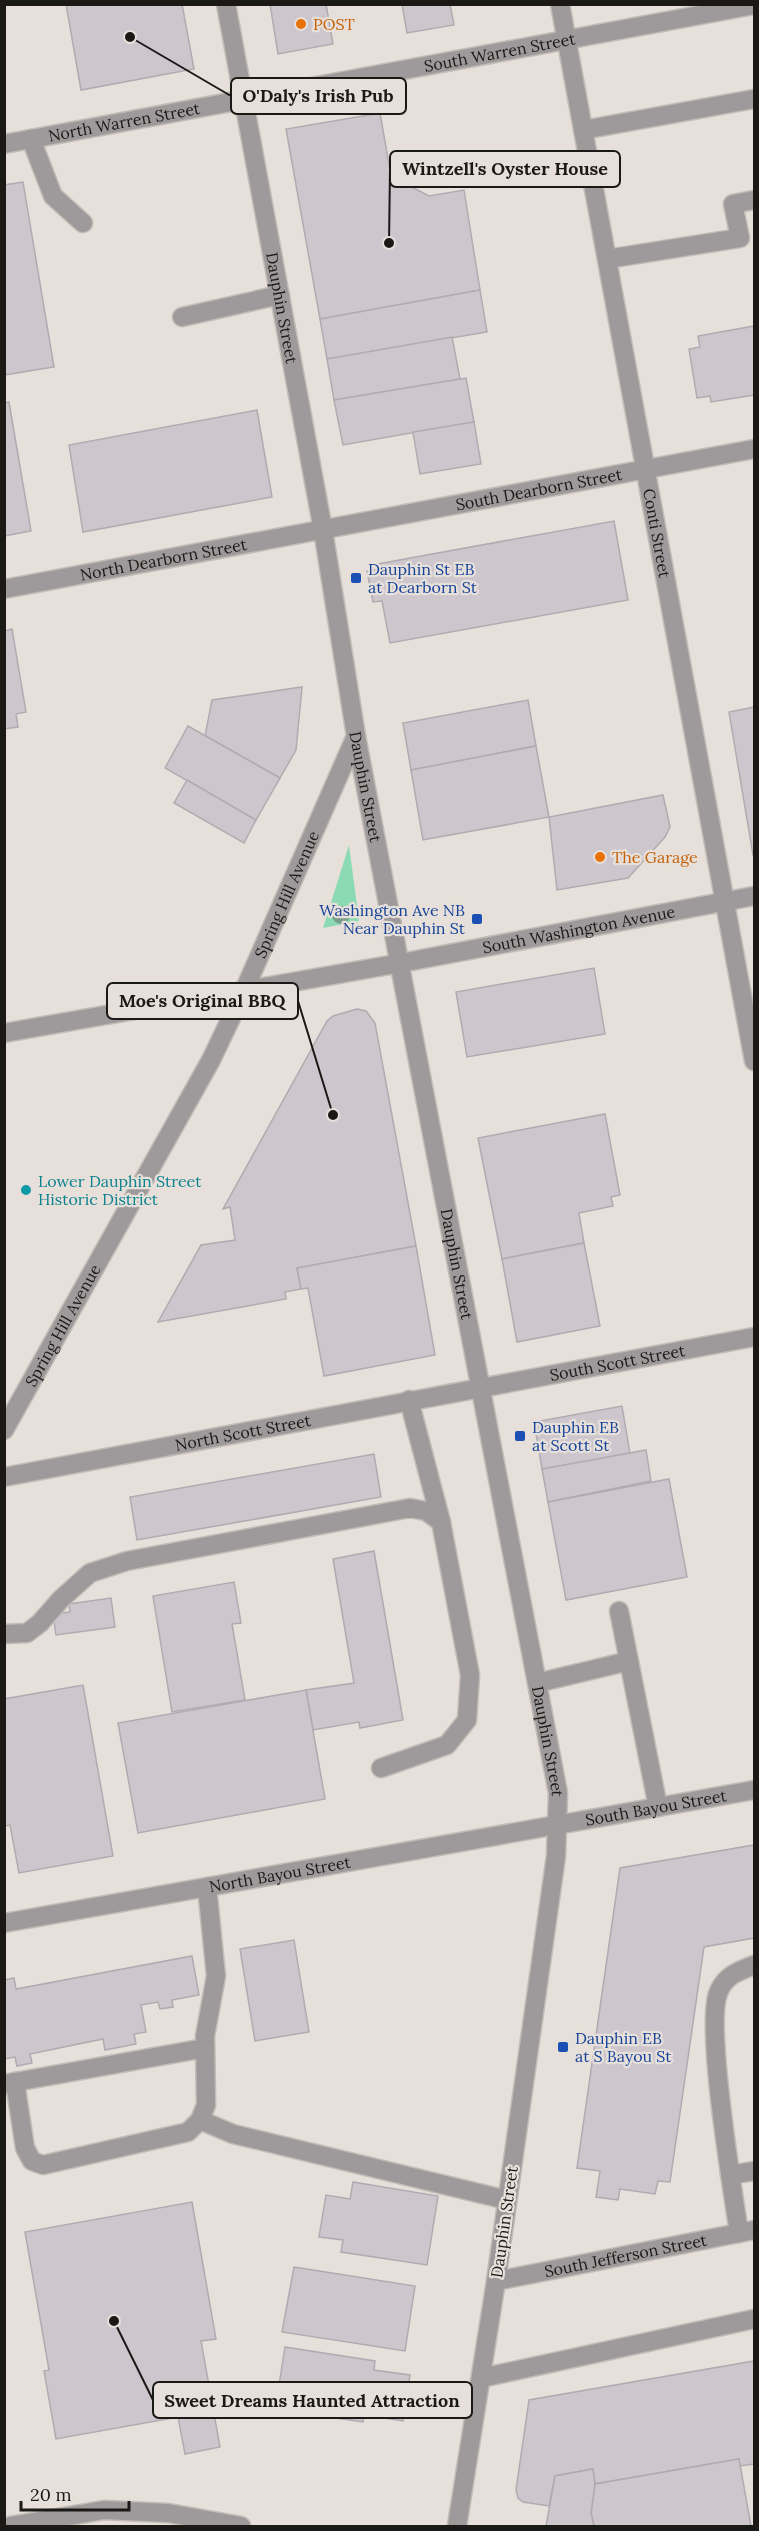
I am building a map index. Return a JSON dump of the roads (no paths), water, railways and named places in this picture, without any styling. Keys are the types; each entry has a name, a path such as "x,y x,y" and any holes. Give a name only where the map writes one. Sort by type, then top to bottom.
{"street":[{"name":"Dauphin Street","path":"226,4 323,530 356,736 558,1793 556,1856 496,2281 458,2526"},
{"name":"Conti Street","path":"560,4 754,1061"},
{"name":"South Warren Street","path":"244,98 754,5"},
{"name":"North Warren Street","path":"4,144 244,98"},
{"path":"583,130 754,99"},
{"path":"31,139 53,196 82,223"},
{"path":"607,259 740,238 733,204 754,200"},
{"path":"182,317 280,296"},
{"name":"South Dearborn Street","path":"323,530 754,449"},
{"name":"North Dearborn Street","path":"4,589 323,530"},
{"name":"Spring Hill Avenue","path":"4,1431 211,1060 244,991 356,736"},
{"name":"South Washington Avenue","path":"4,1033 401,963 754,896"},
{"name":"South Scott Street","path":"481,1388 754,1337"},
{"name":"North Scott Street","path":"4,1477 481,1388"},
{"path":"381,1768 447,1745 467,1720 470,1675 441,1522 409,1400"},
{"path":"4,1634 27,1632 40,1623 90,1573 128,1561 410,1508 426,1511 441,1522"},
{"path":"619,1611 658,1807"},
{"path":"537,1683 629,1661"},
{"name":"South Bayou Street","path":"558,1827 754,1790"},
{"name":"North Bayou Street","path":"4,1923 558,1827"},
{"path":"205,2048 10,2083 26,2148 32,2161 43,2165 188,2132 200,2120 206,2105 205,2036 216,1976 207,1887"},
{"path":"747,2232 730,2175 715,2045 715,2008 718,1992 730,1974 754,1965"},
{"path":"200,2120 233,2134 507,2200"},
{"path":"730,2175 754,2171"},
{"name":"South Jefferson Street","path":"496,2281 747,2232"},
{"path":"481,2378 754,2319"},
{"path":"4,2510 9,2526 105,2518 237,2526"}],"place":[{"name":"POST","path":"301,24"},
{"name":"O'Daly's Irish Pub","path":"130,37"},
{"name":"Wintzell's Oyster House","path":"389,243"},
{"name":"Dauphin St EB at Dearborn St","path":"356,578"},
{"name":"The Garage","path":"600,857"},
{"name":"Washington Ave NB Near Dauphin St","path":"477,919"},
{"name":"Moe's Original BBQ","path":"333,1115"},
{"name":"Lower Dauphin Street Historic District","path":"26,1190"},
{"name":"Dauphin EB at Scott St","path":"520,1436"},
{"name":"Dauphin EB at S Bayou St","path":"563,2047"},
{"name":"Sweet Dreams Haunted Attraction","path":"114,2321"}]}
